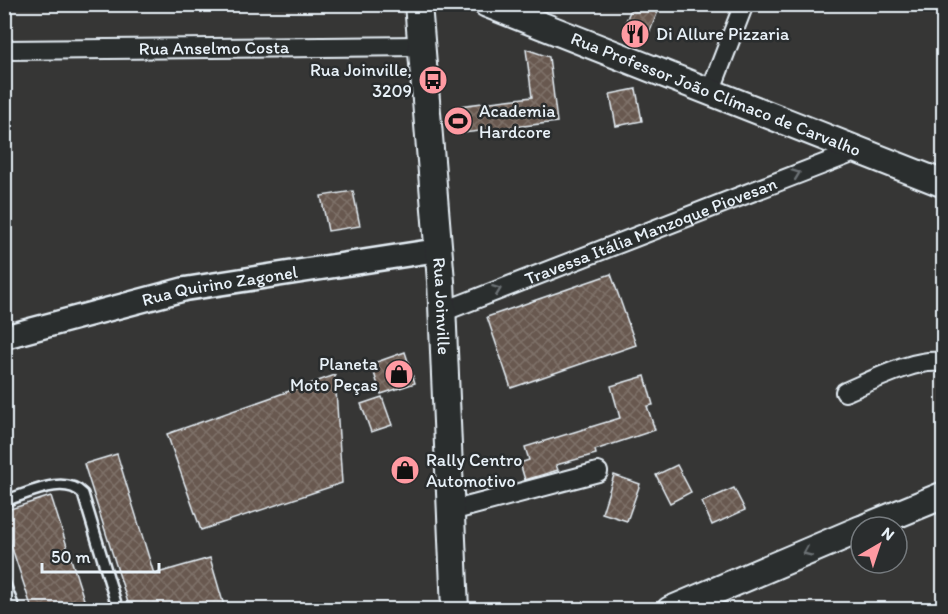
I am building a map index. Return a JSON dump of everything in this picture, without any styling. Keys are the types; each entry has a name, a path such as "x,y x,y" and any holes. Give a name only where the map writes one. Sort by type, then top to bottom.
{"main road":[{"name":"Rua Joinville","path":"418,4 442,312 455,609"},
{"name":"Rua Professor João Clímaco de Carvalho","path":"487,4 944,184"},
{"path":"895,515 944,495"},
{"path":"670,609 849,534"}],"street":[{"path":"710,92 744,4"},
{"name":"Rua Anselmo Costa","path":"4,50 422,46"},
{"name":"Travessa Itália Manzoque Piovesan","path":"442,312 857,151"},
{"name":"Rua Quirino Zagonel","path":"4,337 185,289 438,250"},
{"path":"845,392 920,364 935,360 944,363"},
{"path":"451,511 598,472"}],"lane":[{"path":"4,501 64,483 75,486 83,494 117,609"},
{"path":"4,582 15,609"}],"building":[{"path":"633,4 661,4 650,31 626,21"},
{"path":"526,49 549,57 557,122 463,133 459,106 532,97"},
{"path":"636,89 642,121 616,126 610,94"},
{"path":"353,191 360,226 328,231 321,196"},
{"path":"611,274 636,345 511,388 487,317"},
{"path":"405,352 415,383 381,394 371,364"},
{"path":"335,375 342,483 201,530 167,434"},
{"path":"645,376 653,405 647,406 655,430 595,450 596,454 556,465 558,470 525,480 520,463 529,460 525,447 620,418 611,386"},
{"path":"382,397 392,425 371,432 361,404"},
{"path":"117,454 154,574 210,558 225,609 130,609 84,464"},
{"path":"677,465 691,492 670,503 656,475"},
{"path":"614,475 640,484 627,521 602,513"},
{"path":"734,488 745,510 712,525 702,502"},
{"path":"51,496 87,609 32,609 4,524 4,511"}],"place":[{"name":"Di Allure Pizzaria","path":"635,34"},
{"name":"Rua Joinville, 3209","path":"433,80"},
{"name":"Academia Hardcore","path":"458,121"},
{"name":"Planeta Moto Peças","path":"399,374"},
{"name":"Rally Centro Automotivo","path":"405,470"}]}
